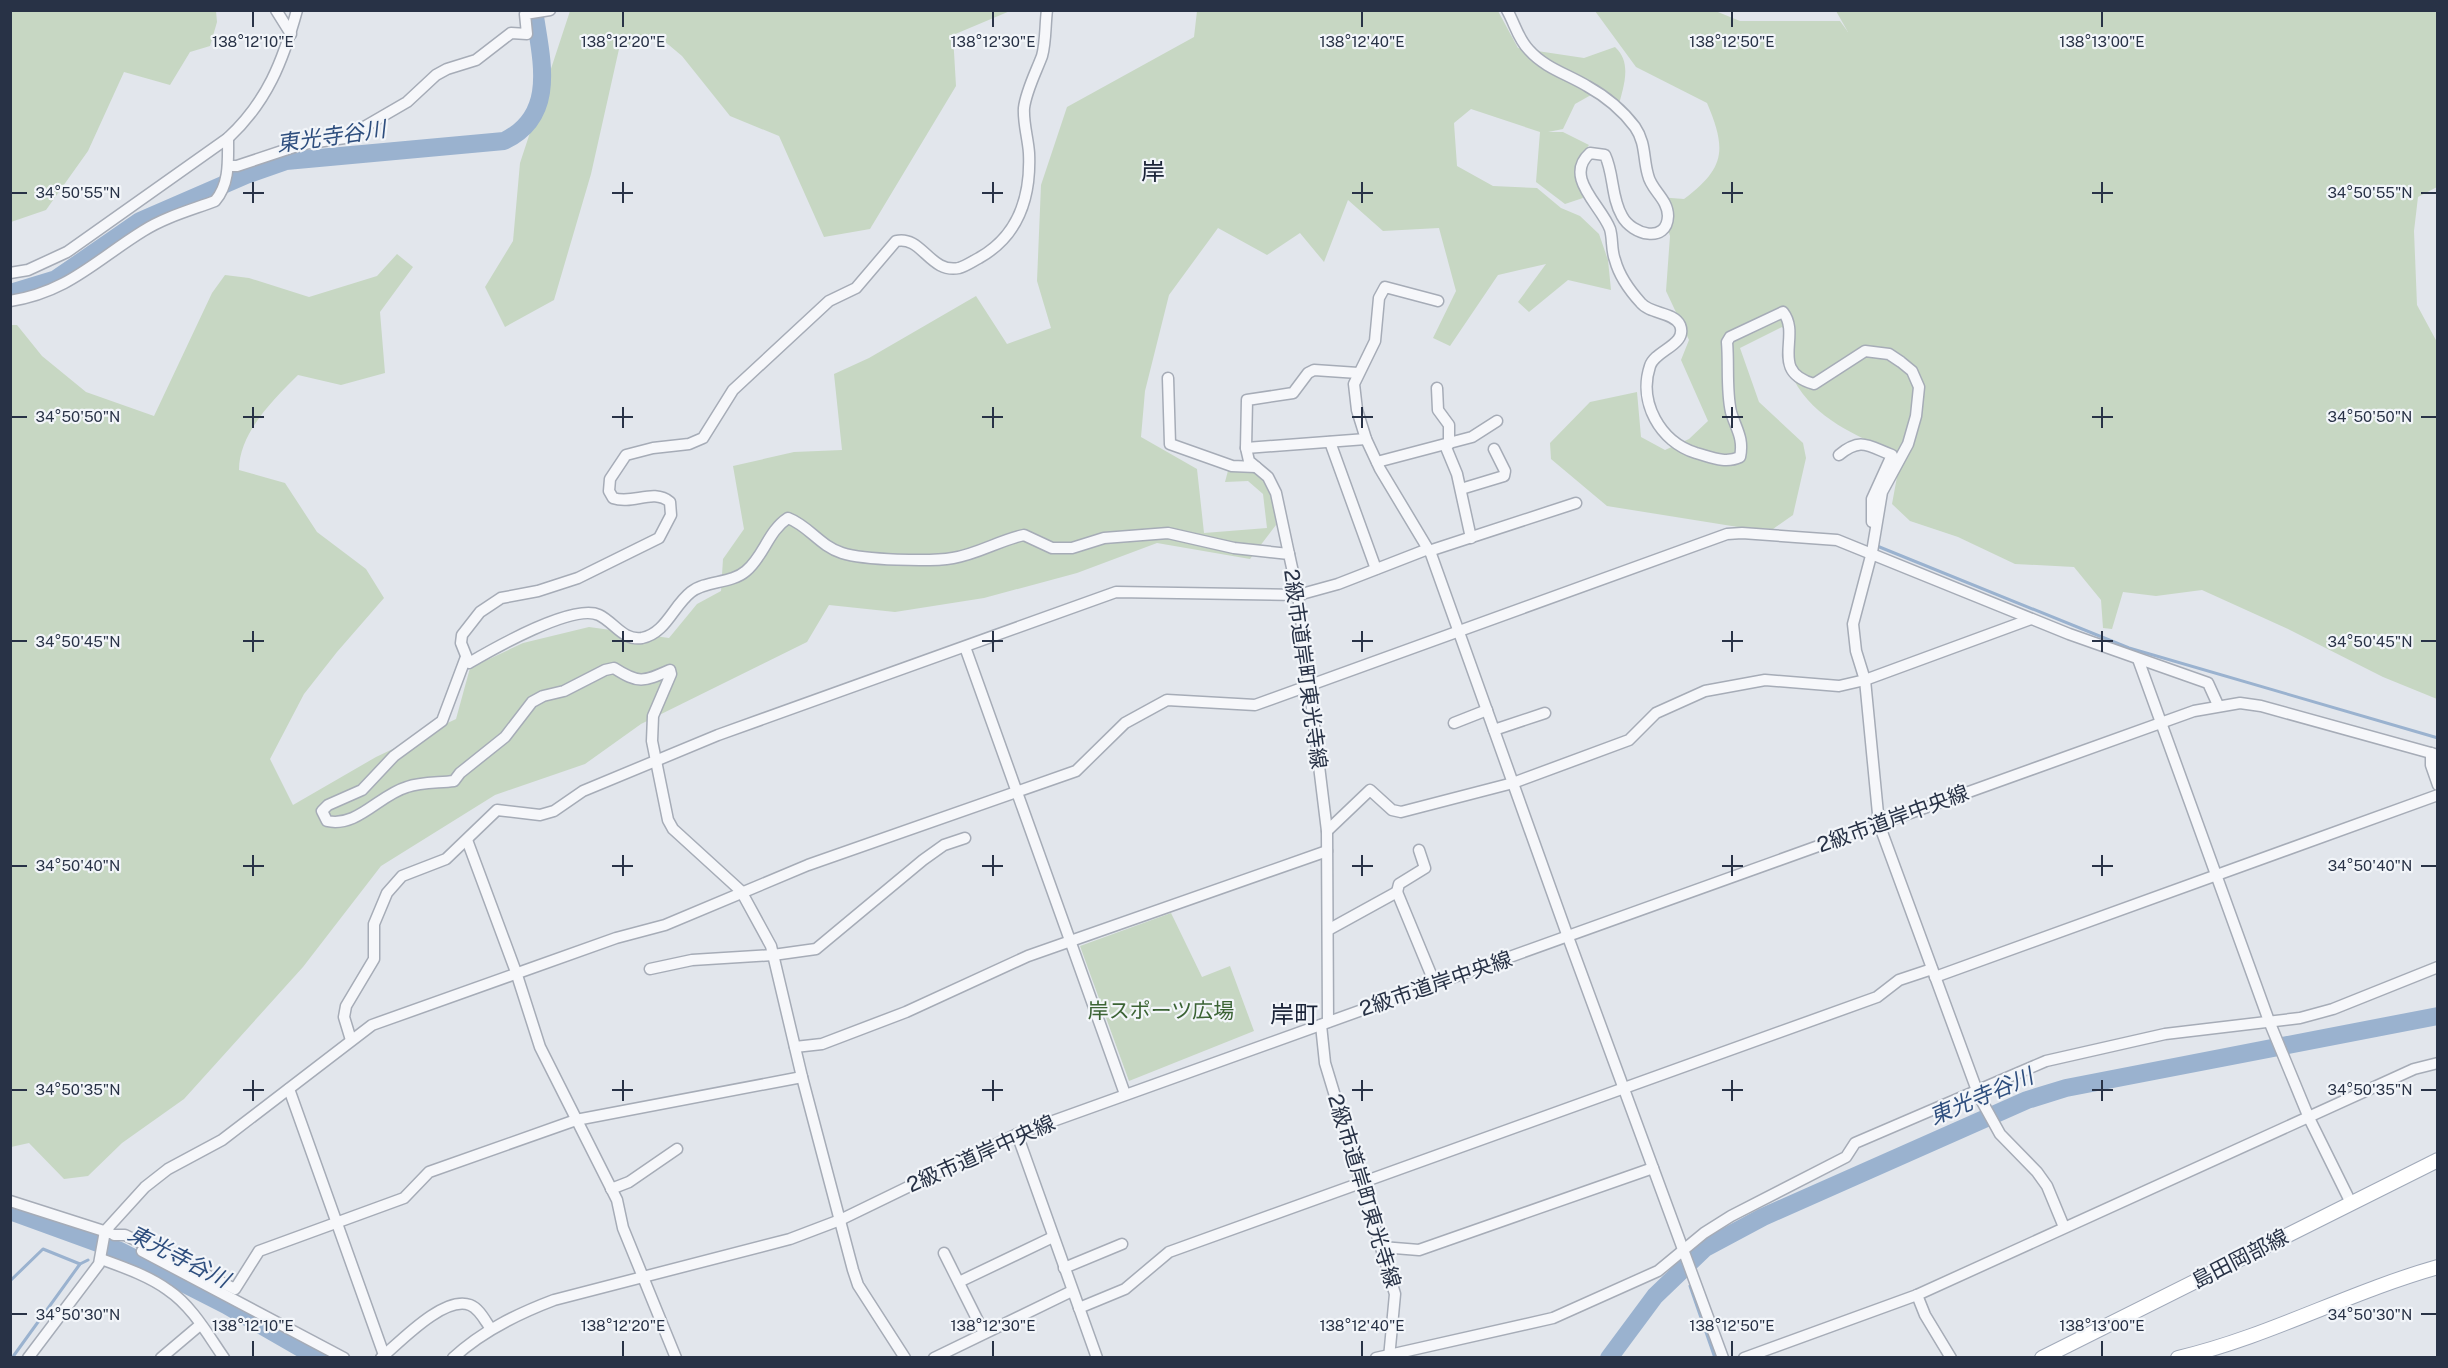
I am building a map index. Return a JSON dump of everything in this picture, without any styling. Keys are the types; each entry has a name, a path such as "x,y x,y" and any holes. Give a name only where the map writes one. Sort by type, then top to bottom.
{"main road":[{"name":"島田岡部線","path":"2042,1358 2438,1160"},
{"path":"2178,1358 2268,1330 2366,1290 2438,1267"}],"street":[{"path":"276,10 291,33"},
{"path":"10,273 28,270 67,252 228,138 245,122 270,87 291,33 297,10"},
{"path":"228,168 303,144 345,138 407,102 436,75 476,60 511,33 527,34 525,14 550,10"},
{"path":"905,1358 858,1285 802,1077 771,946 741,891 673,830 668,820 652,741 653,716 672,674 670,670 645,682 632,680 614,668 605,670 564,692 543,696 532,702 505,737 460,773 454,781 407,787 354,818 338,824 327,821 322,811 328,805 362,790 400,750 442,721 466,657 462,635 480,612 495,602 578,578 659,538 671,515 670,502 663,496 652,495 620,501 613,498 609,491 610,479 626,456 636,451 688,444 703,438 733,390 829,301 856,288 896,241 905,239 913,242 938,266 949,268 959,268 998,248 1015,226 1029,171 1024,105 1043,53 1047,10"},
{"path":"1507,10 1529,51 1544,63 1605,98 1621,110 1642,141 1648,177 1666,207 1666,223 1661,230 1649,234 1638,233 1628,227 1621,215 1605,155 1590,153 1581,165 1582,178 1589,199 1610,228 1615,261 1626,281 1642,304 1676,320 1680,326 1681,335 1677,342 1653,358 1649,368 1652,413 1659,428 1672,441 1692,452 1721,460 1740,457 1742,442 1732,414 1727,342 1730,337 1783,312 1788,318 1787,359 1802,381 1814,384 1865,351 1889,354 1912,371 1919,387 1916,416 1908,444 1882,492 1872,552 1853,624 1856,651 1864,680 1879,824 1978,1094 2000,1134 2037,1172 2047,1186 2064,1227"},
{"path":"10,301 38,296 58,288 144,230 215,201 223,192 228,168 228,138"},
{"path":"1438,301 1386,287 1379,298 1375,341 1354,384 1357,410 1365,439 1429,550 1623,1089 1723,1358"},
{"path":"1288,554 1276,493 1268,477 1249,461 1246,448 1247,400 1293,393 1314,370 1358,374"},
{"path":"1168,378 1170,444 1232,466 1256,467"},
{"path":"1437,388 1438,410 1449,425 1447,445 1461,489 1471,538"},
{"path":"1377,462 1472,437 1497,421"},
{"path":"1246,448 1365,439"},
{"path":"1330,442 1376,569"},
{"path":"1839,455 1852,444 1861,443 1892,455 1872,499 1874,540"},
{"path":"1461,489 1504,476 1505,471 1494,449"},
{"path":"351,1040 344,1017 346,1005 374,959 374,924 387,893 402,876 446,859 496,810 540,815 554,811 583,791 718,735 1116,592 1298,595 1576,503"},
{"name":"2級市道岸町東光寺線","path":"466,657 469,663 518,635 566,618 590,614 598,615 628,637 641,638 656,633 692,591 738,576 748,570 777,526 788,518 803,524 822,543 842,553 874,558 951,558 1024,535 1052,548 1072,548 1104,538 1138,533 1168,532 1234,548 1288,554 1298,595 1327,831 1328,930 1325,1063 1363,1182 1395,1294 1390,1356"},
{"path":"28,1358 101,1259 109,1233 145,1187 168,1169 222,1140 372,1025 516,972 616,938 665,925 741,891 908,828 1076,771 1125,723 1167,700 1255,705 1727,534 1837,540 1872,552 2031,619 2208,683 2218,705"},
{"path":"1327,831 1370,790 1392,810 1401,812 1513,783 1629,740 1656,713 1705,691 1766,680 1839,686 1864,680 2031,619"},
{"path":"965,647 1125,1094"},
{"path":"2138,659 2269,1021 2309,1118 2351,1203"},
{"name":"2級市道岸中央線","path":"453,1358 490,1329 523,1312 554,1300 790,1239 840,1220 1017,1134 2160,722 2218,705 2240,703 2280,710 2434,754"},
{"path":"1454,723 1487,711"},
{"path":"1494,730 1545,713"},
{"path":"2434,754 2431,765 2438,785"},
{"path":"1079,1308 1125,1289 1169,1252 1877,997 1899,981 1933,973 2217,876 2438,795"},
{"path":"650,969 692,960 772,955 816,949 824,945 883,891 923,860 944,846 965,838"},
{"path":"467,840 516,972 540,1047 617,1200 623,1228 676,1358"},
{"path":"1419,849 1425,868 1399,884 1397,892 1435,984"},
{"path":"795,1047 822,1044 906,1012 1028,956 1327,851"},
{"path":"1328,930 1397,892"},
{"path":"1376,1358 1553,1318 1658,1271 1731,1216 1846,1158 1855,1143 1978,1094 2046,1061 2071,1053 2165,1034 2300,1018 2333,1009 2438,967"},
{"path":"1744,1358 1917,1295 2415,1070 2438,1063"},
{"path":"10,1201 85,1227 125,1234 235,1289 259,1251 404,1198 429,1172 576,1120 802,1077"},
{"path":"289,1089 382,1356 445,1305 469,1305 478,1310 490,1329"},
{"path":"1017,1134 1097,1358"},
{"path":"611,1189 629,1182 678,1149"},
{"path":"1382,1247 1419,1251 1653,1168"},
{"path":"109,1233 344,1358"},
{"path":"959,1282 1053,1237"},
{"path":"1064,1268 1122,1244"},
{"path":"944,1253 984,1333"},
{"path":"101,1259 126,1268 168,1290 200,1325 224,1358"},
{"path":"934,1358 1072,1291"},
{"path":"1917,1295 1925,1315 1952,1358"},
{"path":"161,1358 200,1325"}],"green space":[{"path":"570,10 1010,11 953,35 956,86 870,229 824,237 779,136 730,116 682,56 657,35 619,49 591,174 554,300 505,327 485,287 513,241 520,163"},
{"path":"1713,10 1740,21 1840,21 1848,32 1836,11 2437,11 2437,187 2418,197 2414,231 2417,305 2438,344 2437,699 2383,677 2288,629 2202,590 2156,596 2123,592 2112,629 2103,628 2101,600 2074,567 2015,564 1958,537 1910,521 1892,504 1901,455 1844,428 1819,411 1808,400 1794,380 1784,357 1794,339 1782,327 1740,348 1759,402 1803,443 1806,458 1793,515 1773,529 1738,527 1607,506 1551,459 1550,443 1590,402 1637,392 1641,437 1665,450 1689,439 1708,421 1681,360 1689,340 1666,291 1670,236 1658,197 1684,199 1708,178 1718,157 1718,133 1707,103 1636,67 1595,11"},
{"path":"10,11 216,11 217,22 210,46 190,52 170,85 124,72 88,151 46,210 11,222"},
{"path":"1197,11 1498,11 1518,48 1584,58 1615,47 1621,53 1625,68 1618,108 1591,95 1575,104 1563,129 1548,132 1563,132 1589,145 1577,161 1583,198 1565,204 1536,182 1540,132 1471,109 1454,123 1457,166 1493,186 1537,188 1561,208 1580,216 1599,234 1608,260 1611,290 1568,280 1529,312 1518,302 1546,264 1498,275 1450,346 1433,338 1456,291 1439,228 1383,231 1348,200 1324,262 1300,233 1267,255 1218,228 1169,295 1145,391 1141,437 1197,469 1204,533 1267,528 1263,494 1248,481 1225,482 1229,467 1255,471 1272,489 1276,525 1250,559 1157,543 1077,573 984,598 895,612 829,605 807,642 641,724 585,764 495,795 381,866 303,967 184,1099 122,1143 88,1176 64,1179 29,1143 11,1147 10,325 17,325 42,356 86,392 154,416 212,293 225,275 249,278 309,297 377,276 397,254 413,267 380,312 385,373 341,385 298,375 259,418 251,430 241,456 239,470 285,483 317,532 366,569 384,598 304,694 270,759 293,805 376,757 456,719 470,668 523,643 589,627 669,638 697,604 721,591 723,559 744,529 733,466 794,452 842,450 834,374 869,358 976,296 1007,344 1051,328 1037,281 1041,185 1067,107 1194,37"},
{"name":"岸スポーツ広場","path":"1171,913 1202,977 1230,966 1254,1031 1129,1081 1080,946"}],"waterway":[{"name":"東光寺谷川","path":"10,293 56,279 140,221 246,175 286,161 504,141 521,130 532,116 539,101 542,66 534,10"},
{"path":"1877,546 2129,648 2438,738"},
{"name":"東光寺谷川","path":"1609,1358 1655,1296 1705,1248 1763,1217 2027,1100 2066,1088 2438,1016"},
{"name":"東光寺谷川","path":"10,1211 120,1251 226,1305 318,1358"},
{"path":"10,1281 43,1249 80,1264"},
{"name":"東光寺谷川","path":"104,1253 113,1249"},
{"path":"12,1358 80,1264 88,1260"},
{"path":"1690,1286 1715,1358"}],"district":[{"name":"岸","path":"1153,172"},
{"name":"岸町","path":"1294,1015"}]}
